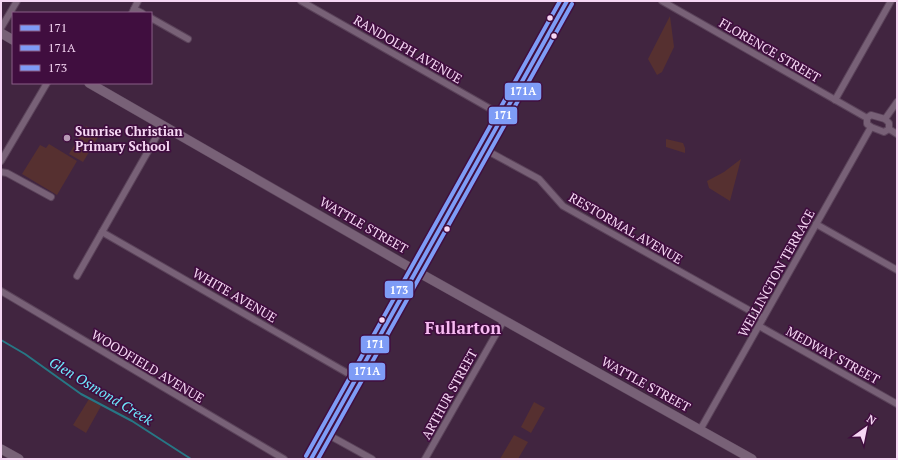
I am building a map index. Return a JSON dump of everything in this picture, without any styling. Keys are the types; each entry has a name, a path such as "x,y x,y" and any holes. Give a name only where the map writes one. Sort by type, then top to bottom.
{"main road":[{"path":"311,459 567,1"}],"street":[{"path":"1,28 17,1"},
{"path":"133,11 138,1"},
{"name":"RANDOLPH AVENUE","path":"301,1 503,116"},
{"name":"FLORENCE STREET","path":"662,1 867,118"},
{"path":"835,100 891,1"},
{"path":"152,19 188,39"},
{"path":"1,33 12,39"},
{"path":"1,161 46,84"},
{"name":"WATTLE STREET","path":"91,84 416,271 751,459"},
{"path":"885,119 897,102"},
{"path":"871,115 885,119 889,123 889,129 884,132 870,127 867,124 867,118 871,115"},
{"path":"77,276 163,125"},
{"name":"WELLINGTON TERRACE","path":"700,430 870,127"},
{"path":"889,129 897,134"},
{"name":"RESTORMAL AVENUE","path":"484,149 539,179 563,206 763,318"},
{"path":"1,172 51,197"},
{"path":"816,224 897,270"},
{"name":"WHITE AVENUE","path":"102,232 356,378"},
{"name":"WOODFIELD AVENUE","path":"1,291 284,459"},
{"name":"ARTHUR STREET","path":"425,459 504,320"},
{"name":"MEDWAY STREET","path":"759,326 897,404"},
{"path":"325,433 372,459"},
{"path":"1,448 19,459"}],"shaded area":[{"path":"670,16 674,47 662,72 657,75 648,59"},
{"path":"86,126 100,134 83,162 69,154"},
{"path":"666,139 683,143 685,153 666,147"},
{"path":"49,144 77,161 57,195 22,174 40,145 46,148"},
{"path":"741,159 730,201 709,188 707,181 724,172"},
{"path":"89,399 101,406 86,433 73,425"},
{"path":"534,402 545,408 531,433 521,427"},
{"path":"514,435 528,442 518,459 500,459"}],"waterway":[{"name":"Glen Osmond Creek","path":"1,340 25,354 81,394 132,421 191,459"}],"transit line":[{"name":"173","path":"306,456 560,1"},
{"name":"171","path":"311,459 567,1"},
{"name":"171A","path":"318,459 572,4"}],"place":[{"name":"Sunrise Christian Primary School","path":"67,138"}],"district":[{"name":"Fullarton","path":"463,328"}]}
